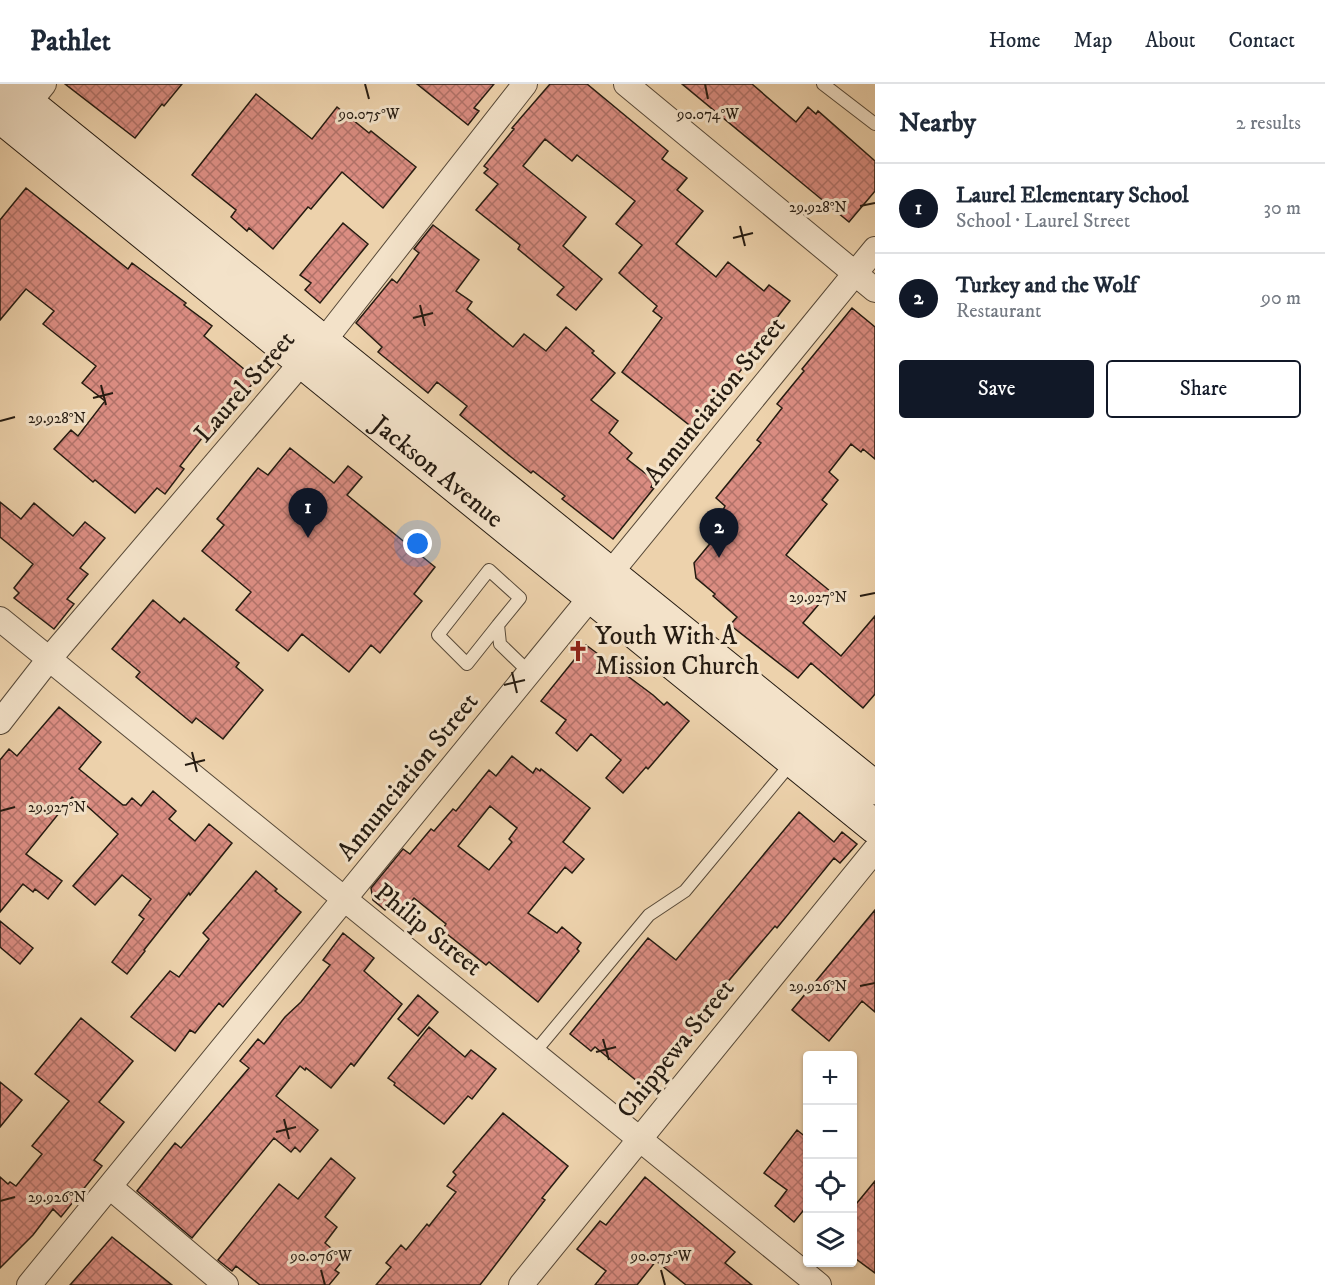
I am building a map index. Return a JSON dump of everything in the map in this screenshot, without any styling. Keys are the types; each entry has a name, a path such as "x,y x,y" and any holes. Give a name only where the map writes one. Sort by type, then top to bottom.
{"street":[{"name":"Laurel Street","path":"0,722 50,659 313,352 525,84"},
{"path":"626,84 875,290"},
{"name":"Jackson Avenue","path":"14,108 601,586 875,788"},
{"name":"Annunciation Street","path":"29,1285 875,249"},
{"name":"Jackson Avenue","path":"601,586 794,761 875,827"},
{"name":"Philip Street","path":"0,619 819,1285"},
{"name":"Chippewa Street","path":"521,1285 875,850"},
{"path":"110,1187 226,1285"}],"lane":[{"path":"823,84 875,124"},
{"path":"498,625 467,664 438,635 489,570 520,598 498,625 500,644 530,673"},
{"path":"534,1053 648,915 685,891 794,761"}],"building":[{"path":"65,84 182,84 164,106 162,104 135,138"},
{"path":"417,84 494,84 474,108 479,111 468,125"},
{"path":"550,84 587,84 668,151 662,159 687,178 677,190 703,211 676,244 716,277 728,262 764,291 769,285 790,301 743,361 746,364 693,428 622,372 662,318 653,311 657,306 619,273 642,245 616,224 635,201 577,155 572,161 545,139 523,166 586,217 563,246 602,279 576,310 557,295 564,287 518,249 520,245 476,210 498,184 484,173 488,169 484,166 514,129 512,128"},
{"path":"682,84 752,84 796,122 808,107 816,114 818,111 875,161 875,191 849,222"},
{"path":"256,94 312,139 337,107 416,167 383,208 342,172 311,209 308,207 273,249 249,228 247,231 231,217 236,210 192,175"},
{"path":"26,188 128,269 132,263 186,303 184,305 212,326 204,336 256,379 225,419 223,417 209,435 206,433 180,466 184,469 165,494 157,488 135,513 54,449 71,430 78,436 105,401 82,383 96,366 43,324 54,311 26,289 0,320 0,220"},
{"path":"343,223 368,244 320,303 305,290 311,283 300,275"},
{"path":"433,225 479,260 456,291 472,302 467,309 513,347 524,334 546,351 566,327 615,373 591,400 618,421 609,433 632,453 627,459 655,481 651,487 654,488 613,539 562,499 565,496 533,471 531,473 460,415 467,406 437,382 428,393 378,352 382,347 356,323 392,279 397,283 419,253 414,249"},
{"path":"852,308 875,327 875,459 863,449 861,452 851,444 829,472 838,480 822,500 827,504 786,555 830,591 803,623 841,656 875,616 875,694 863,708 811,663 798,678 730,625 737,617 696,578 694,563 732,517 723,510 725,506 716,498 761,443 757,440 782,408 777,404 804,371 802,369"},
{"path":"290,448 334,483 348,466 362,477 347,495 435,567 414,594 422,601 380,653 371,645 349,672 302,634 288,651 236,610 251,592 202,551 224,525 217,519 258,468 268,475"},
{"path":"0,502 21,519 34,503 73,536 85,522 105,538 80,568 88,574 67,599 74,604 54,629 14,598 19,593 14,588 33,564 0,537"},
{"path":"153,600 180,623 184,618 239,663 236,667 263,690 223,739 196,718 192,723 136,677 140,672 112,649"},
{"path":"586,645 664,705 667,702 689,721 648,769 646,767 623,793 606,778 621,760 591,734 577,751 556,733 566,720 541,701"},
{"path":"59,707 101,742 79,769 123,805 126,805 132,798 141,806 153,791 176,811 169,819 195,841 209,824 232,843 190,895 189,893 127,974 112,962 144,919 139,915 151,899 122,875 95,905 73,886 118,834 87,806 85,808 72,797 26,854 62,881 48,899 35,889 33,892 23,884 0,912 0,760 9,749 17,756"},
{"path":"512,756 533,773 536,768 540,771 541,769 590,808 563,842 584,859 572,873 565,867 528,913 557,933 562,927 581,943 577,949 579,951 538,1002 489,962 486,965 442,930 446,924 414,898 403,912 391,902 385,910 373,900 371,888 403,849 410,854 431,829 434,831 453,809 456,811 489,770 496,776","holes":["490,806 517,828 509,839 512,842 489,870 458,846"]},
{"path":"799,812 834,842 842,832 857,844 840,863 834,858 777,928 775,926 709,1004 714,1008 648,1090 595,1047 591,1051 570,1034 648,938 676,960"},
{"path":"256,871 277,889 275,891 301,912 223,1007 219,1003 195,1033 190,1030 175,1051 131,1017 170,971 179,977 209,939 203,933"},
{"path":"875,910 875,1012 862,1001 829,1041 792,1010"},
{"path":"0,921 33,948 20,964 0,947"},
{"path":"343,933 374,958 364,971 402,1004 354,1066 351,1063 331,1088 306,1068 305,1070 300,1066 276,1096 318,1130 300,1152 295,1147 291,1152 274,1138 192,1238 137,1191 175,1143 181,1148 249,1068 240,1061 258,1039 264,1044 285,1017 301,1002 330,965 323,960"},
{"path":"418,995 438,1012 418,1036 398,1019"},
{"path":"81,1018 133,1061 99,1102 124,1122 94,1160 102,1166 61,1217 53,1209 33,1235 0,1268 0,1177 8,1184 10,1182 16,1186 42,1154 32,1146 69,1101 35,1074"},
{"path":"429,1027 465,1057 471,1050 496,1069 472,1099 468,1096 444,1124 388,1078"},
{"path":"0,1082 22,1100 0,1127"},
{"path":"503,1113 568,1166 542,1198 545,1200 480,1285 376,1285 391,1267 386,1263 401,1245 406,1250 456,1192 447,1186 456,1175 453,1172"},
{"path":"797,1130 803,1135 803,1211 794,1222 775,1206 787,1190 764,1173"},
{"path":"331,1158 355,1178 325,1217 337,1227 325,1243 344,1259 335,1270 339,1273 329,1285 260,1285 236,1266 232,1271 218,1260 279,1184 298,1199"},
{"path":"645,1177 735,1252 725,1263 752,1285 686,1285 656,1261 637,1285 595,1285 606,1271 577,1249 600,1221 606,1225"},
{"path":"875,1181 875,1273 857,1260 857,1203"},
{"path":"112,1237 172,1285 70,1285"}],"place":[{"name":"Laurel Elementary School","path":"308,538"},
{"name":"Turkey and the Wolf","path":"719,558"},
{"name":"Youth With A Mission Church","path":"578,651"}]}
